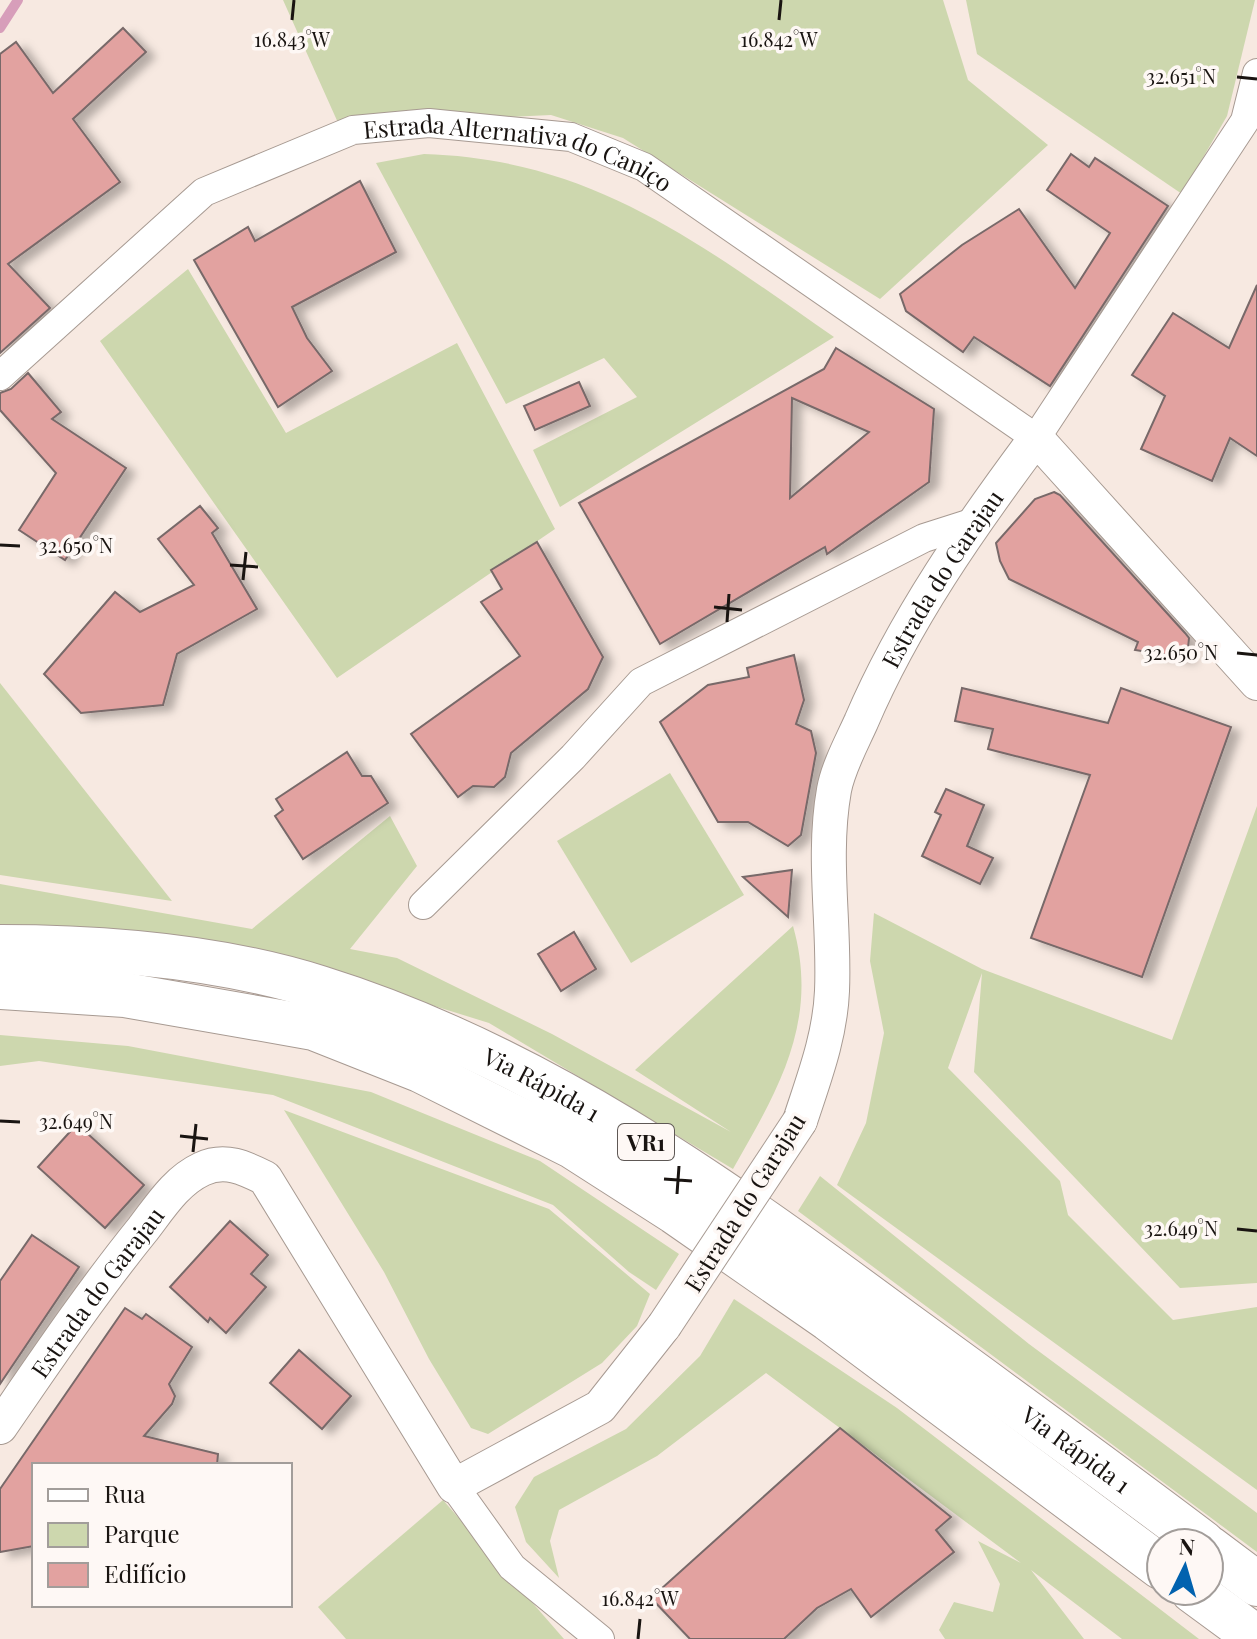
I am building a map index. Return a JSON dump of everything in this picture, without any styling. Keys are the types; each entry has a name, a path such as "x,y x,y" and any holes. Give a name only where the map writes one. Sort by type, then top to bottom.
{"highway":[{"name":"Via Rápida 1","path":"0,947 49,947 154,956 208,963 318,987 427,1027 504,1062 587,1105 700,1176 1181,1527"},
{"name":"Via Rápida 1","path":"0,987 125,995 314,1028 420,1070 572,1146 675,1212 829,1319 1145,1555"},
{"path":"1225,1560 1257,1584"},
{"path":"1215,1607 1257,1638"}],"street":[{"name":"Estrada do Garajau","path":"0,1427 118,1260 180,1182 203,1168 223,1164 242,1166 265,1178 454,1486 600,1407 664,1326 800,1121 826,1042 832,991 830,849 834,789 872,694 971,523 1036,438 1251,123 1257,73"},
{"name":"Estrada Alternativa do Caniço","path":"0,376 204,192 353,130 429,123 571,137 644,167 1036,438"},
{"path":"1036,438 1257,683"},
{"path":"423,905 573,757 641,682 924,538 971,523"},
{"path":"454,1486 512,1567 600,1639"}],"green space":[{"path":"283,0 943,0 968,80 1048,145 880,299 623,138 551,115 339,125"},
{"path":"966,0 1255,0 1227,116 1182,194 977,54"},
{"path":"424,154 485,160 541,172 593,190 691,240 834,337 560,507 533,450 637,397 604,358 506,404 376,163"},
{"path":"188,269 286,433 457,343 555,529 337,678 100,341"},
{"path":"0,683 172,901 0,875"},
{"path":"670,773 744,895 631,963 557,841"},
{"path":"1257,806 1257,1283 1180,1288 974,1072 982,973 948,1068 1060,1181 1068,1215 1173,1320 1257,1307 1257,1490 837,1185 866,1123 884,1033 870,961 874,913 982,969 1172,1040"},
{"path":"390,816 417,866 350,949 397,958 552,1034 731,1132 635,1070 793,926 800,960 798,1024 779,1082 733,1169 489,1023 312,968 0,930 0,884 252,929"},
{"path":"0,1035 128,1046 371,1092 540,1161 679,1254 656,1290 629,1272 553,1205 273,1095 39,1061 0,1066"},
{"path":"284,1110 549,1209 650,1294 637,1326 602,1363 488,1434 471,1428 429,1359 384,1272"},
{"path":"820,1176 1029,1344 1257,1513 1257,1552 1225,1527 798,1211"},
{"path":"734,1299 897,1408 1145,1598 1145,1607 1157,1607 1199,1639 1122,1639 1031,1570 1084,1639 945,1639 939,1630 954,1602 993,1612 1000,1584 978,1541 1021,1563 766,1373 657,1456 559,1510 550,1541 559,1578 526,1542 515,1507 534,1477 626,1429 700,1356"},
{"path":"443,1500 564,1639 346,1639 318,1607"}],"building":[{"path":"123,28 146,52 73,119 120,182 8,264 50,308 0,353 0,54 16,42 53,93"},
{"path":"1071,154 1089,167 1095,158 1168,206 1050,386 974,337 963,352 906,311 900,294 962,245 1019,209 1075,288 1110,233 1047,190"},
{"path":"360,181 396,252 292,307 307,338 332,371 278,407 194,260 248,227 255,241"},
{"path":"1257,285 1257,456 1230,438 1212,481 1141,449 1165,396 1132,375 1173,313 1229,348"},
{"path":"836,348 934,409 929,482 827,554 825,547 660,644 579,503 824,369","holes":["792,398 869,432 790,498"]},
{"path":"28,373 61,412 52,419 126,468 65,560 19,530 56,473 0,410 0,393 11,389"},
{"path":"579,382 590,406 535,430 524,406"},
{"path":"1054,492 1185,633 1189,638 1187,658 1135,650 1138,642 1009,579 996,543 1035,499"},
{"path":"200,506 218,528 212,533 257,609 177,654 163,705 81,713 44,674 115,592 140,612 194,585 158,539"},
{"path":"537,542 603,657 588,689 511,753 505,777 494,787 473,786 458,797 411,734 520,656 481,602 502,589 491,570"},
{"path":"794,655 804,700 796,724 811,731 816,753 801,835 788,846 748,822 718,822 660,722 708,685 749,677 747,668"},
{"path":"962,688 1108,723 1121,688 1231,727 1142,977 1031,938 1090,775 988,749 993,729 955,721"},
{"path":"347,752 362,776 371,776 388,803 303,859 275,816 283,810 276,799"},
{"path":"946,789 984,805 967,846 993,858 980,884 922,856 941,815 935,812"},
{"path":"792,870 788,917 743,877"},
{"path":"574,932 596,969 561,991 538,954"},
{"path":"77,1124 144,1185 105,1228 38,1167"},
{"path":"230,1221 268,1255 251,1274 266,1287 226,1333 210,1318 208,1322 170,1287"},
{"path":"32,1235 79,1267 0,1384 0,1281"},
{"path":"125,1308 142,1319 146,1314 192,1347 169,1384 175,1396 172,1404 144,1436 218,1454 217,1463 32,1463 32,1546 0,1552 0,1489"},
{"path":"299,1350 351,1396 322,1429 270,1383"},
{"path":"840,1428 951,1517 936,1530 954,1552 871,1617 851,1589 817,1608 784,1639 690,1639 651,1598"}],"waterway":[{"path":"0,28 18,0"}]}
